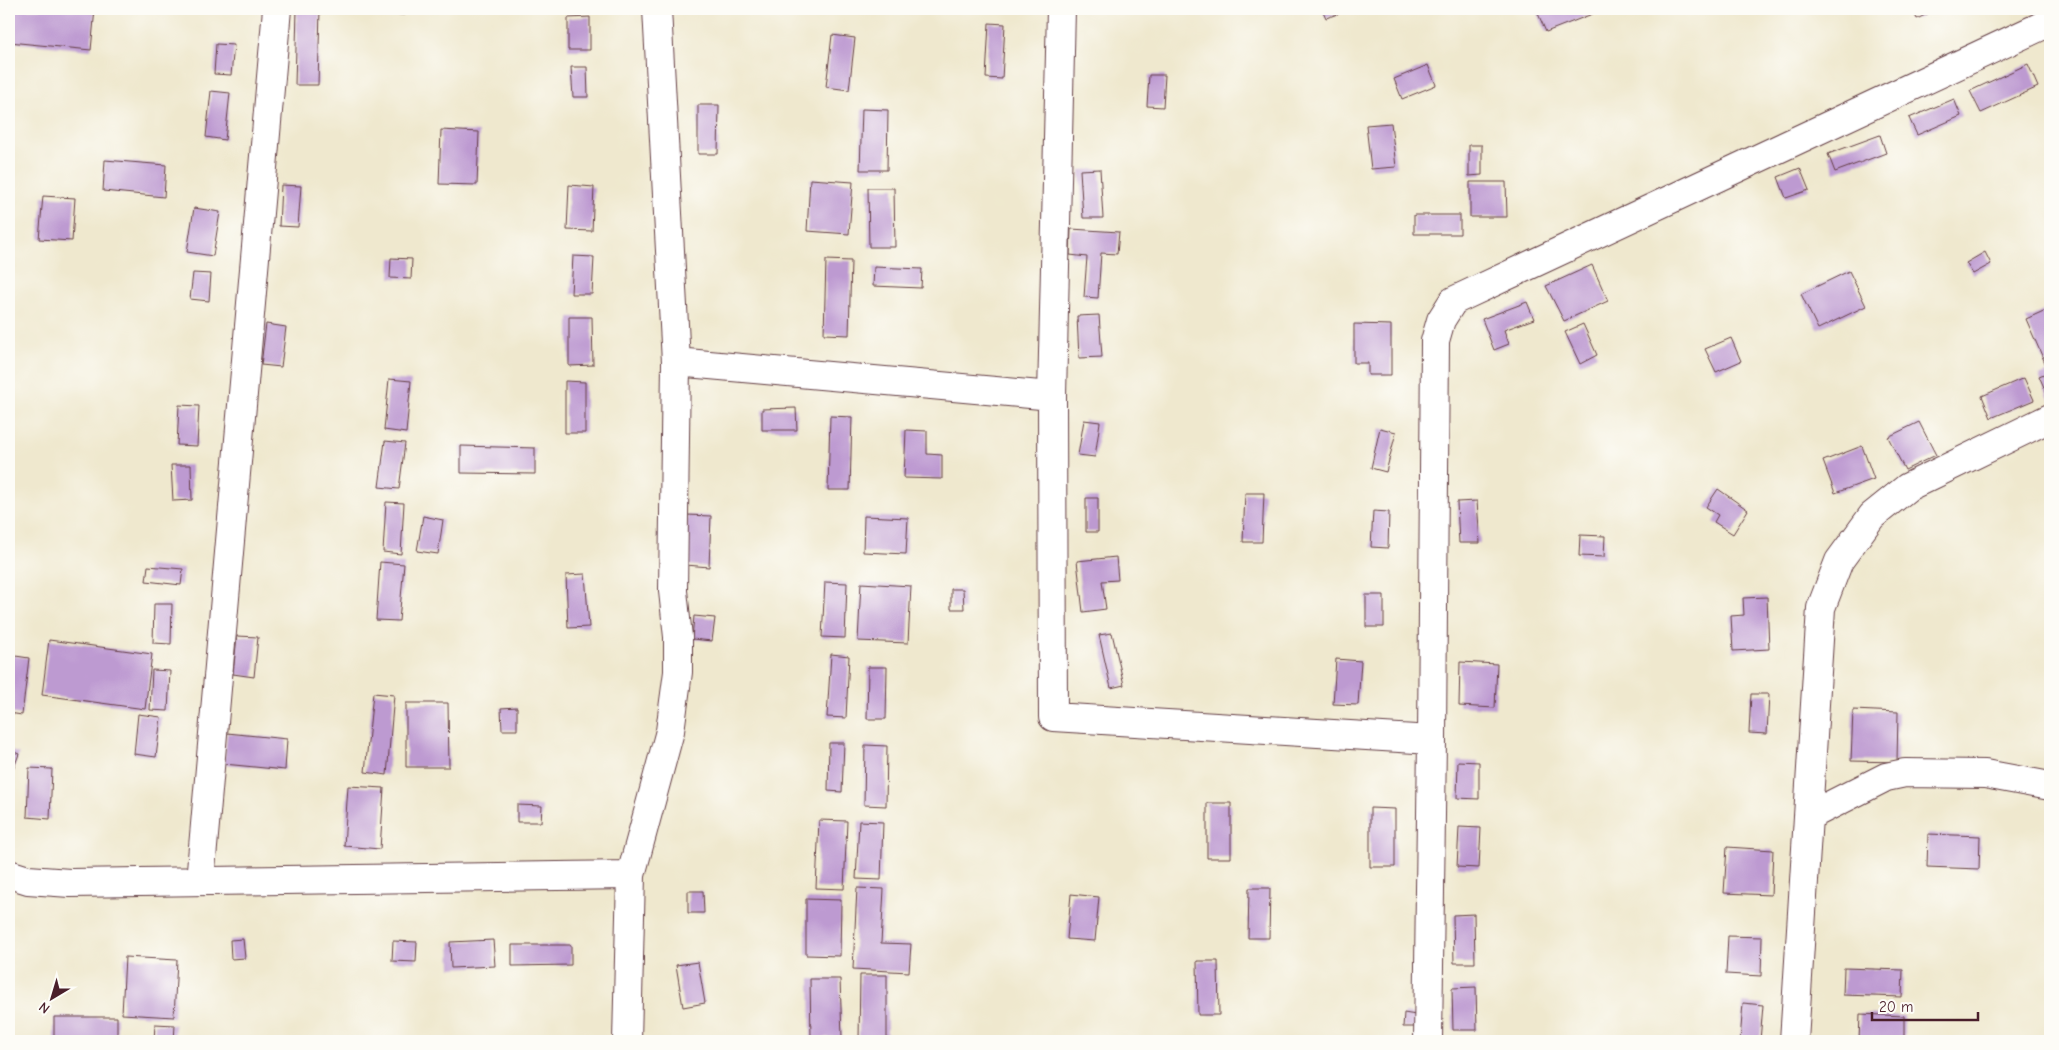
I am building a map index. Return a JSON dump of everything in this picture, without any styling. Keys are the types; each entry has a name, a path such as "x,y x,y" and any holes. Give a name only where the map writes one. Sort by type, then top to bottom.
{"street":[{"path":"200,880 277,9"},
{"path":"627,1041 631,875 670,731 678,672 678,637 673,592 676,362 657,9"},
{"path":"1061,9 1052,396 1053,718 1432,740"},
{"path":"1428,1041 1435,341 1441,320 1453,301 2050,22"},
{"path":"676,362 1052,396"},
{"path":"1794,1041 1820,608 1839,561 1872,516 1908,487 2050,418"},
{"path":"1809,816 1886,777 1905,773 1985,774 2050,786"},
{"path":"9,874 28,880 70,884 200,880 631,875"}],"building":[{"path":"9,9 95,9 91,50 9,42"},
{"path":"297,9 320,9 318,85 295,85"},
{"path":"356,9 406,9 405,15 356,12"},
{"path":"1322,9 1348,9 1349,10 1326,18"},
{"path":"1536,9 1605,9 1546,32"},
{"path":"1912,9 1937,9 1917,19"},
{"path":"590,17 590,50 568,50 568,18"},
{"path":"989,23 1005,24 1002,79 986,78"},
{"path":"832,35 855,38 849,90 826,87"},
{"path":"216,44 234,45 231,75 214,74"},
{"path":"2028,64 2038,87 1981,113 1970,91"},
{"path":"1428,65 1436,85 1402,99 1394,79"},
{"path":"571,67 587,67 588,97 573,97"},
{"path":"1149,75 1165,75 1163,107 1147,106"},
{"path":"211,91 230,93 225,140 206,137"},
{"path":"1954,99 1961,116 1917,135 1909,118"},
{"path":"698,105 719,105 718,154 698,154"},
{"path":"862,109 888,110 887,170 860,170"},
{"path":"1391,123 1396,167 1371,169 1366,125"},
{"path":"441,130 479,132 477,185 439,184"},
{"path":"1880,135 1886,153 1835,172 1828,154"},
{"path":"1469,145 1482,145 1482,175 1469,176"},
{"path":"105,160 166,165 164,197 103,191"},
{"path":"1800,168 1809,190 1786,198 1778,177"},
{"path":"1100,169 1103,218 1083,218 1080,170"},
{"path":"810,179 853,182 849,234 807,231"},
{"path":"1470,182 1506,182 1507,217 1470,217"},
{"path":"281,185 301,186 298,227 279,226"},
{"path":"569,185 594,187 592,231 567,230"},
{"path":"868,188 894,188 895,247 869,247"},
{"path":"43,196 75,198 72,241 39,239"},
{"path":"194,208 220,212 213,256 187,252"},
{"path":"1414,215 1460,215 1460,234 1414,234"},
{"path":"1071,229 1119,232 1117,254 1101,253 1098,298 1084,297 1087,257 1070,255"},
{"path":"1985,252 1991,264 1973,274 1966,263"},
{"path":"573,256 594,257 592,294 571,294"},
{"path":"391,258 412,259 411,279 390,278"},
{"path":"826,260 851,261 849,335 824,334"},
{"path":"1592,265 1608,301 1564,321 1546,286"},
{"path":"874,267 922,269 921,288 873,286"},
{"path":"1849,271 1866,306 1818,329 1801,294"},
{"path":"193,273 211,274 209,301 190,299"},
{"path":"1527,302 1534,319 1504,330 1509,344 1494,350 1482,319"},
{"path":"2050,308 2050,401 2039,376 2049,372 2026,319"},
{"path":"1099,315 1102,357 1079,358 1077,316"},
{"path":"569,317 592,317 593,365 569,366"},
{"path":"266,324 286,327 281,367 261,365"},
{"path":"1354,324 1391,325 1391,375 1368,375 1368,363 1354,363"},
{"path":"1583,324 1597,355 1580,364 1565,332"},
{"path":"1731,338 1741,361 1716,372 1705,349"},
{"path":"2024,378 2034,400 1991,418 1982,396"},
{"path":"389,379 411,381 406,433 384,430"},
{"path":"565,381 585,382 585,433 565,433"},
{"path":"179,405 199,406 197,446 177,445"},
{"path":"796,408 797,430 762,430 762,409"},
{"path":"830,416 852,417 850,490 828,490"},
{"path":"1084,420 1100,422 1095,457 1078,455"},
{"path":"1919,422 1936,455 1905,470 1888,437"},
{"path":"1380,428 1396,432 1386,472 1371,468"},
{"path":"906,430 927,431 927,454 942,455 942,479 904,478"},
{"path":"385,441 405,443 399,489 379,487"},
{"path":"461,446 535,448 535,474 461,473"},
{"path":"1862,446 1874,479 1835,493 1823,461"},
{"path":"171,465 191,465 192,500 173,501"},
{"path":"1718,489 1748,510 1733,534 1714,522 1718,515 1706,507"},
{"path":"1245,493 1264,493 1262,542 1243,542"},
{"path":"1086,498 1098,498 1098,532 1086,532"},
{"path":"1477,501 1480,543 1459,543 1457,502"},
{"path":"386,502 404,503 401,554 383,552"},
{"path":"1373,511 1389,512 1388,548 1371,547"},
{"path":"687,515 711,516 709,567 686,565"},
{"path":"423,516 443,520 438,554 417,551"},
{"path":"864,516 908,518 906,554 863,552"},
{"path":"1580,535 1605,536 1604,557 1579,556"},
{"path":"1116,557 1118,580 1102,581 1106,609 1083,612 1077,561"},
{"path":"380,562 404,564 399,621 376,620"},
{"path":"148,566 183,569 181,585 146,581"},
{"path":"585,574 589,627 568,628 566,575"},
{"path":"825,582 847,583 845,638 822,637"},
{"path":"861,583 911,586 908,643 858,641"},
{"path":"951,589 963,589 964,609 951,609"},
{"path":"1366,595 1384,595 1384,627 1366,627"},
{"path":"1767,597 1769,649 1733,651 1731,616 1744,615 1743,598"},
{"path":"154,604 172,604 171,644 153,643"},
{"path":"694,616 715,618 712,641 692,639"},
{"path":"1112,633 1124,685 1111,688 1099,635"},
{"path":"237,636 258,637 254,677 233,674"},
{"path":"49,640 152,654 145,709 42,695"},
{"path":"831,654 849,656 846,718 827,717"},
{"path":"9,655 29,658 22,715 9,713"},
{"path":"1336,659 1361,661 1358,705 1333,704"},
{"path":"1460,662 1497,664 1495,708 1459,706"},
{"path":"868,667 887,667 886,719 867,719"},
{"path":"152,670 170,671 168,711 150,710"},
{"path":"373,693 394,695 387,775 365,772"},
{"path":"1751,694 1769,694 1767,734 1749,733"},
{"path":"406,703 448,703 449,767 406,767"},
{"path":"517,707 517,730 502,730 501,708"},
{"path":"1853,710 1898,712 1897,762 1851,761"},
{"path":"138,714 161,717 156,757 134,754"},
{"path":"227,733 287,739 285,770 224,764"},
{"path":"829,743 844,743 842,792 828,791"},
{"path":"865,745 887,746 886,806 864,805"},
{"path":"9,750 19,754 9,781"},
{"path":"1458,761 1479,762 1479,799 1457,798"},
{"path":"29,768 52,769 50,819 27,817"},
{"path":"348,786 384,788 380,849 344,846"},
{"path":"1207,803 1231,803 1231,858 1207,858"},
{"path":"517,805 542,806 541,822 517,822"},
{"path":"1370,808 1395,809 1395,867 1370,867"},
{"path":"819,820 847,821 844,889 816,888"},
{"path":"859,821 883,822 881,880 856,879"},
{"path":"1459,827 1481,828 1479,868 1457,867"},
{"path":"1928,834 1980,836 1979,869 1927,867"},
{"path":"1727,847 1773,850 1771,895 1724,893"},
{"path":"857,888 884,889 881,943 911,944 909,972 853,969"},
{"path":"1249,888 1270,888 1269,938 1248,938"},
{"path":"688,891 703,891 704,913 688,913"},
{"path":"1071,894 1099,897 1095,941 1067,939"},
{"path":"806,899 841,900 840,956 806,955"},
{"path":"1474,914 1475,963 1454,963 1453,915"},
{"path":"1728,936 1762,937 1761,976 1726,974"},
{"path":"243,939 245,958 231,959 230,940"},
{"path":"493,940 495,966 451,968 450,942"},
{"path":"393,941 417,942 416,962 392,961"},
{"path":"512,945 571,945 571,965 512,966"},
{"path":"125,957 177,960 174,1017 122,1014"},
{"path":"1197,961 1218,961 1219,1015 1198,1015"},
{"path":"698,962 705,1003 683,1007 676,965"},
{"path":"1844,968 1903,970 1902,997 1843,995"},
{"path":"860,975 887,975 887,1040 859,1040"},
{"path":"810,979 840,979 842,1037 811,1038"},
{"path":"1476,987 1477,1030 1453,1030 1452,988"},
{"path":"1743,1003 1763,1005 1760,1041 1740,1041"},
{"path":"1404,1013 1416,1015 1415,1027 1403,1027"},
{"path":"1860,1014 1904,1016 1904,1041 1859,1041"},
{"path":"54,1017 117,1017 117,1041 54,1041"},
{"path":"155,1024 175,1025 174,1041 154,1041"},
{"path":"347,1038 347,1041 308,1041 308,1039"},
{"path":"1233,1039 1257,1039 1257,1041 1233,1041"}]}
